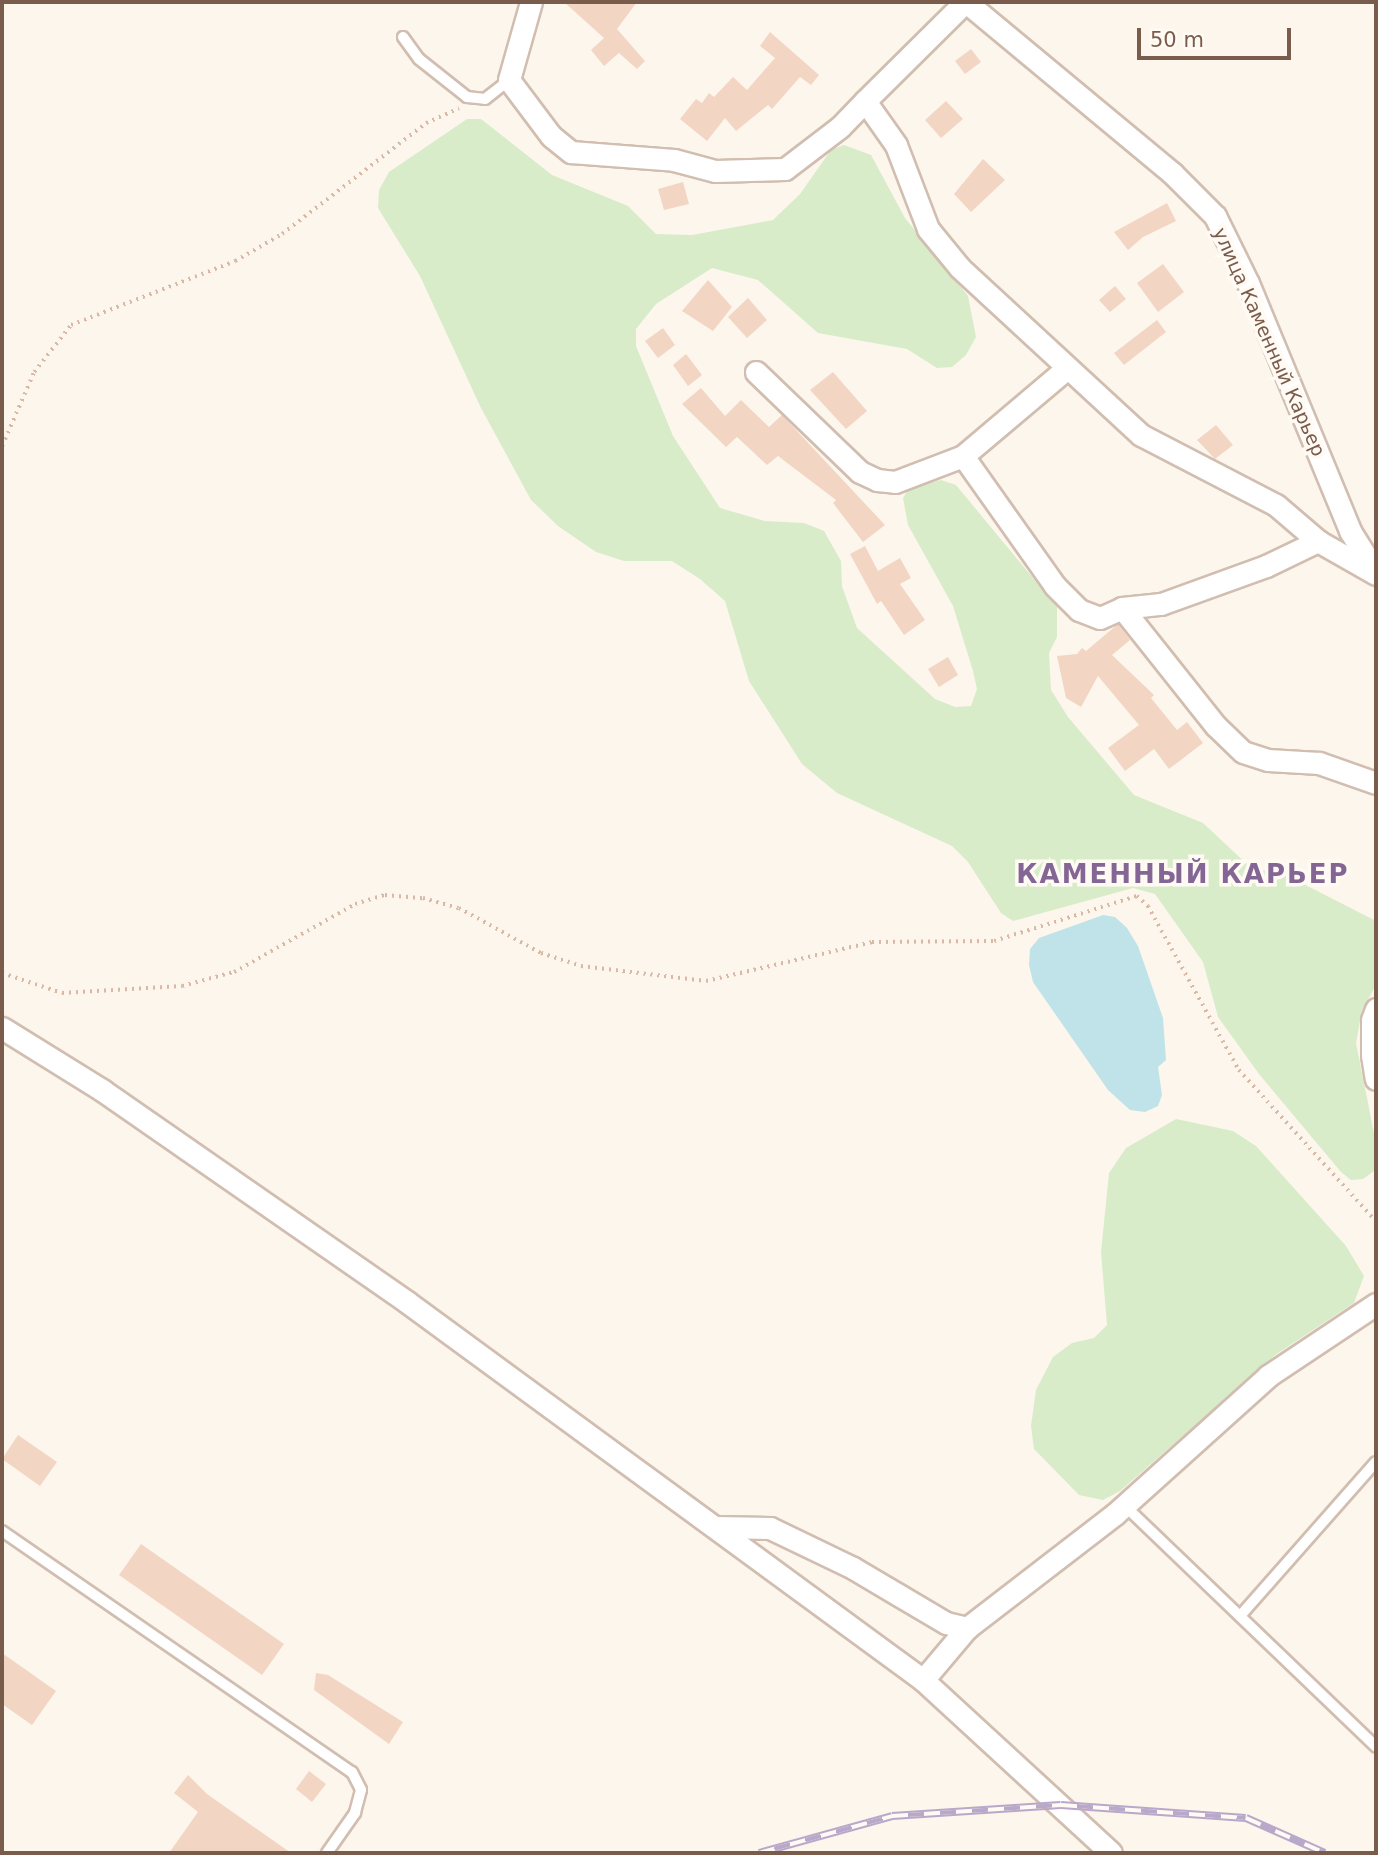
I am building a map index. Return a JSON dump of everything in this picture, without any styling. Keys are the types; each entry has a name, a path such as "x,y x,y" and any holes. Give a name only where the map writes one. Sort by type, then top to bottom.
{"street":[{"path":"531,2 509,80 551,136 571,152 674,160 715,171 785,169 840,127 901,60 966,2"},
{"name":"улица Каменный Карьер","path":"966,2 1172,173 1214,216 1248,283 1350,531 1376,573"},
{"path":"865,101 896,145 928,229 960,268 1066,369 1141,435 1276,505 1318,541 1376,573"},
{"path":"756,372 860,472 877,480 895,482 963,456 1066,369"},
{"path":"963,456 1055,586 1079,610 1100,618 1122,608 1161,604 1266,566 1318,541"},
{"path":"1122,608 1216,726 1243,752 1268,760 1319,762 1376,783"},
{"path":"1376,1009 1371,1055 1376,1079"},
{"path":"2,1028 102,1090 395,1294 923,1680 1111,1853"},
{"path":"923,1680 967,1628 1125,1506 1268,1376 1376,1304"},
{"path":"715,1527 770,1528 852,1568 946,1623 967,1628"}],"lane":[{"path":"403,37 419,59 456,91 478,100 509,80"},
{"path":"1240,1616 1376,1461"},
{"path":"1125,1506 1376,1747"},
{"path":"2,1531 352,1772 361,1790 355,1813 327,1853"}],"path":[{"path":"2,446 34,372 71,325 235,261 282,234 426,123 478,100"},
{"path":"2,973 62,993 182,986 234,972 355,904 385,895 423,898 459,908 541,953 581,966 706,981 872,942 994,941 1138,896 1148,906 1239,1070 1376,1221"}],"green space":[{"path":"467,119 481,119 552,175 628,206 656,234 692,235 773,220 800,194 831,150 844,145 871,155 905,218 968,296 976,337 966,355 952,367 937,368 907,349 818,333 758,280 712,268 656,304 636,329 636,346 673,436 720,508 765,521 804,523 824,531 841,561 842,586 857,628 935,699 955,707 971,706 977,689 973,671 953,606 908,525 903,498 909,488 941,480 956,485 1057,607 1057,637 1049,653 1051,690 1068,717 1134,795 1203,823 1250,867 1288,876 1376,921 1376,985 1362,1010 1356,1043 1376,1143 1374,1171 1363,1179 1351,1180 1341,1172 1259,1074 1218,1017 1203,962 1155,894 1133,888 1013,921 1001,913 968,862 952,846 837,793 802,764 749,681 725,601 700,579 672,561 624,561 596,552 558,526 531,500 481,408 420,276 378,208 379,190 389,172"},
{"path":"1176,1119 1233,1131 1256,1146 1346,1246 1364,1276 1354,1303 1275,1355 1120,1491 1103,1500 1079,1495 1034,1449 1031,1426 1036,1390 1053,1357 1072,1343 1094,1338 1107,1325 1101,1252 1109,1173 1126,1148"}],"water":[{"path":"1103,915 1115,917 1127,928 1138,946 1163,1018 1166,1060 1158,1067 1162,1095 1158,1106 1145,1112 1130,1110 1108,1090 1033,982 1029,965 1030,949 1039,938"}],"building":[{"path":"564,2 637,2 617,29 645,61 637,69 619,53 604,66 591,50 604,38"},
{"path":"770,32 819,75 811,85 800,77 772,109 768,105 736,131 725,118 707,141 680,119 696,99 702,103 709,93 714,97 733,77 747,90 775,58 760,46"},
{"path":"971,49 981,62 965,74 955,61"},
{"path":"946,101 963,119 941,138 925,120"},
{"path":"983,159 1005,180 971,212 954,194"},
{"path":"683,182 689,204 664,210 658,189"},
{"path":"1167,203 1176,221 1143,237 1128,250 1114,232"},
{"path":"1163,264 1184,292 1158,312 1137,283"},
{"path":"708,280 732,307 713,331 682,311"},
{"path":"1115,286 1126,299 1110,312 1099,300"},
{"path":"748,298 767,320 747,338 728,317"},
{"path":"1157,320 1166,332 1124,365 1114,353"},
{"path":"663,328 675,345 658,358 645,341"},
{"path":"686,354 702,375 688,386 673,365"},
{"path":"833,372 867,411 846,429 810,390"},
{"path":"701,388 725,416 741,400 769,427 782,415 885,525 863,542 833,503 836,500 778,456 767,465 737,437 726,447 682,404"},
{"path":"1216,425 1233,445 1215,459 1197,440"},
{"path":"865,546 878,571 900,558 911,578 900,584 925,620 904,635 881,601 877,604 850,554"},
{"path":"1118,624 1130,640 1112,655 1154,695 1151,698 1177,730 1187,722 1203,743 1169,769 1154,749 1125,771 1108,748 1139,725 1098,676 1081,707 1066,698 1057,656 1077,654 1082,648 1086,651"},
{"path":"948,657 958,675 939,687 928,669"},
{"path":"18,1435 57,1462 40,1486 2,1459"},
{"path":"141,1544 284,1644 262,1675 119,1575"},
{"path":"2,1653 56,1691 32,1725 2,1704"},
{"path":"316,1673 328,1675 403,1722 389,1744 314,1690"},
{"path":"309,1771 326,1784 312,1802 296,1789"},
{"path":"188,1775 207,1794 291,1853 169,1853 198,1812 174,1793"}],"railway":[{"path":"759,1853 892,1816 1061,1805 1246,1818 1325,1853"}],"district":[{"name":"КАМЕННЫЙ КАРЬЕР","path":"1183,875"}]}
